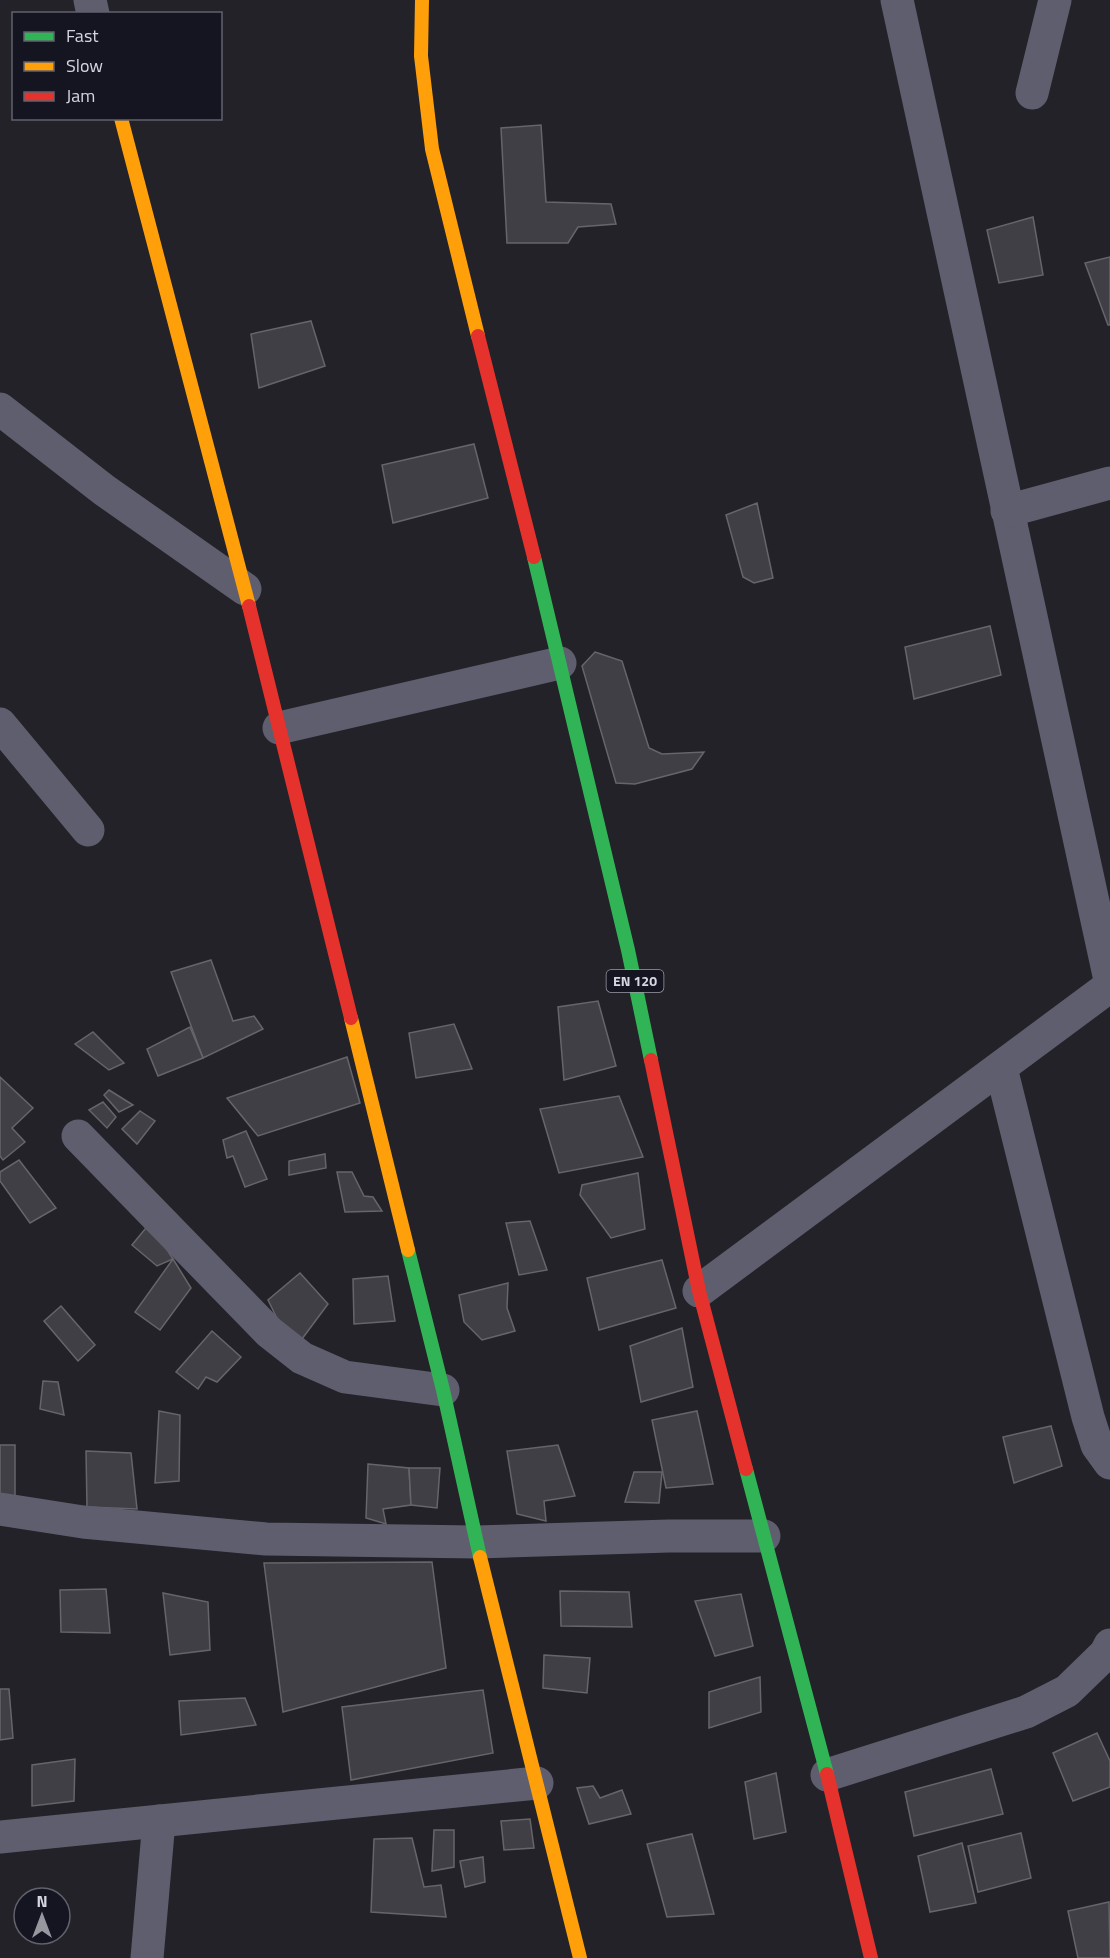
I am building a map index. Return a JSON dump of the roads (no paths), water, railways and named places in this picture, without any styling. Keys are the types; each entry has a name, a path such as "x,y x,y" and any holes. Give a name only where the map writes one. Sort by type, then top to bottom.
{"main road":[{"name":"EN 120","path":"422,0 421,56 432,149 561,663 628,950 699,1291 827,1774 871,1958"},
{"path":"122,120 245,588 443,1390 476,1542 579,1958"}],"street":[{"path":"897,0 1110,980"},
{"path":"1032,93 1054,0"},
{"path":"0,409 104,490 245,588"},
{"path":"1007,511 1110,483"},
{"path":"279,728 561,663"},
{"path":"0,724 88,830"},
{"path":"699,1291 1110,986"},
{"path":"1001,1068 1088,1417 1097,1445 1110,1462"},
{"path":"78,1136 269,1332 302,1358 345,1377 443,1390"},
{"path":"0,1509 83,1522 266,1539 476,1542 669,1536 765,1536"},
{"path":"827,1774 1026,1712 1067,1691 1106,1653 1110,1645"},
{"path":"0,1837 537,1783"},
{"path":"147,1958 159,1821"}]}
